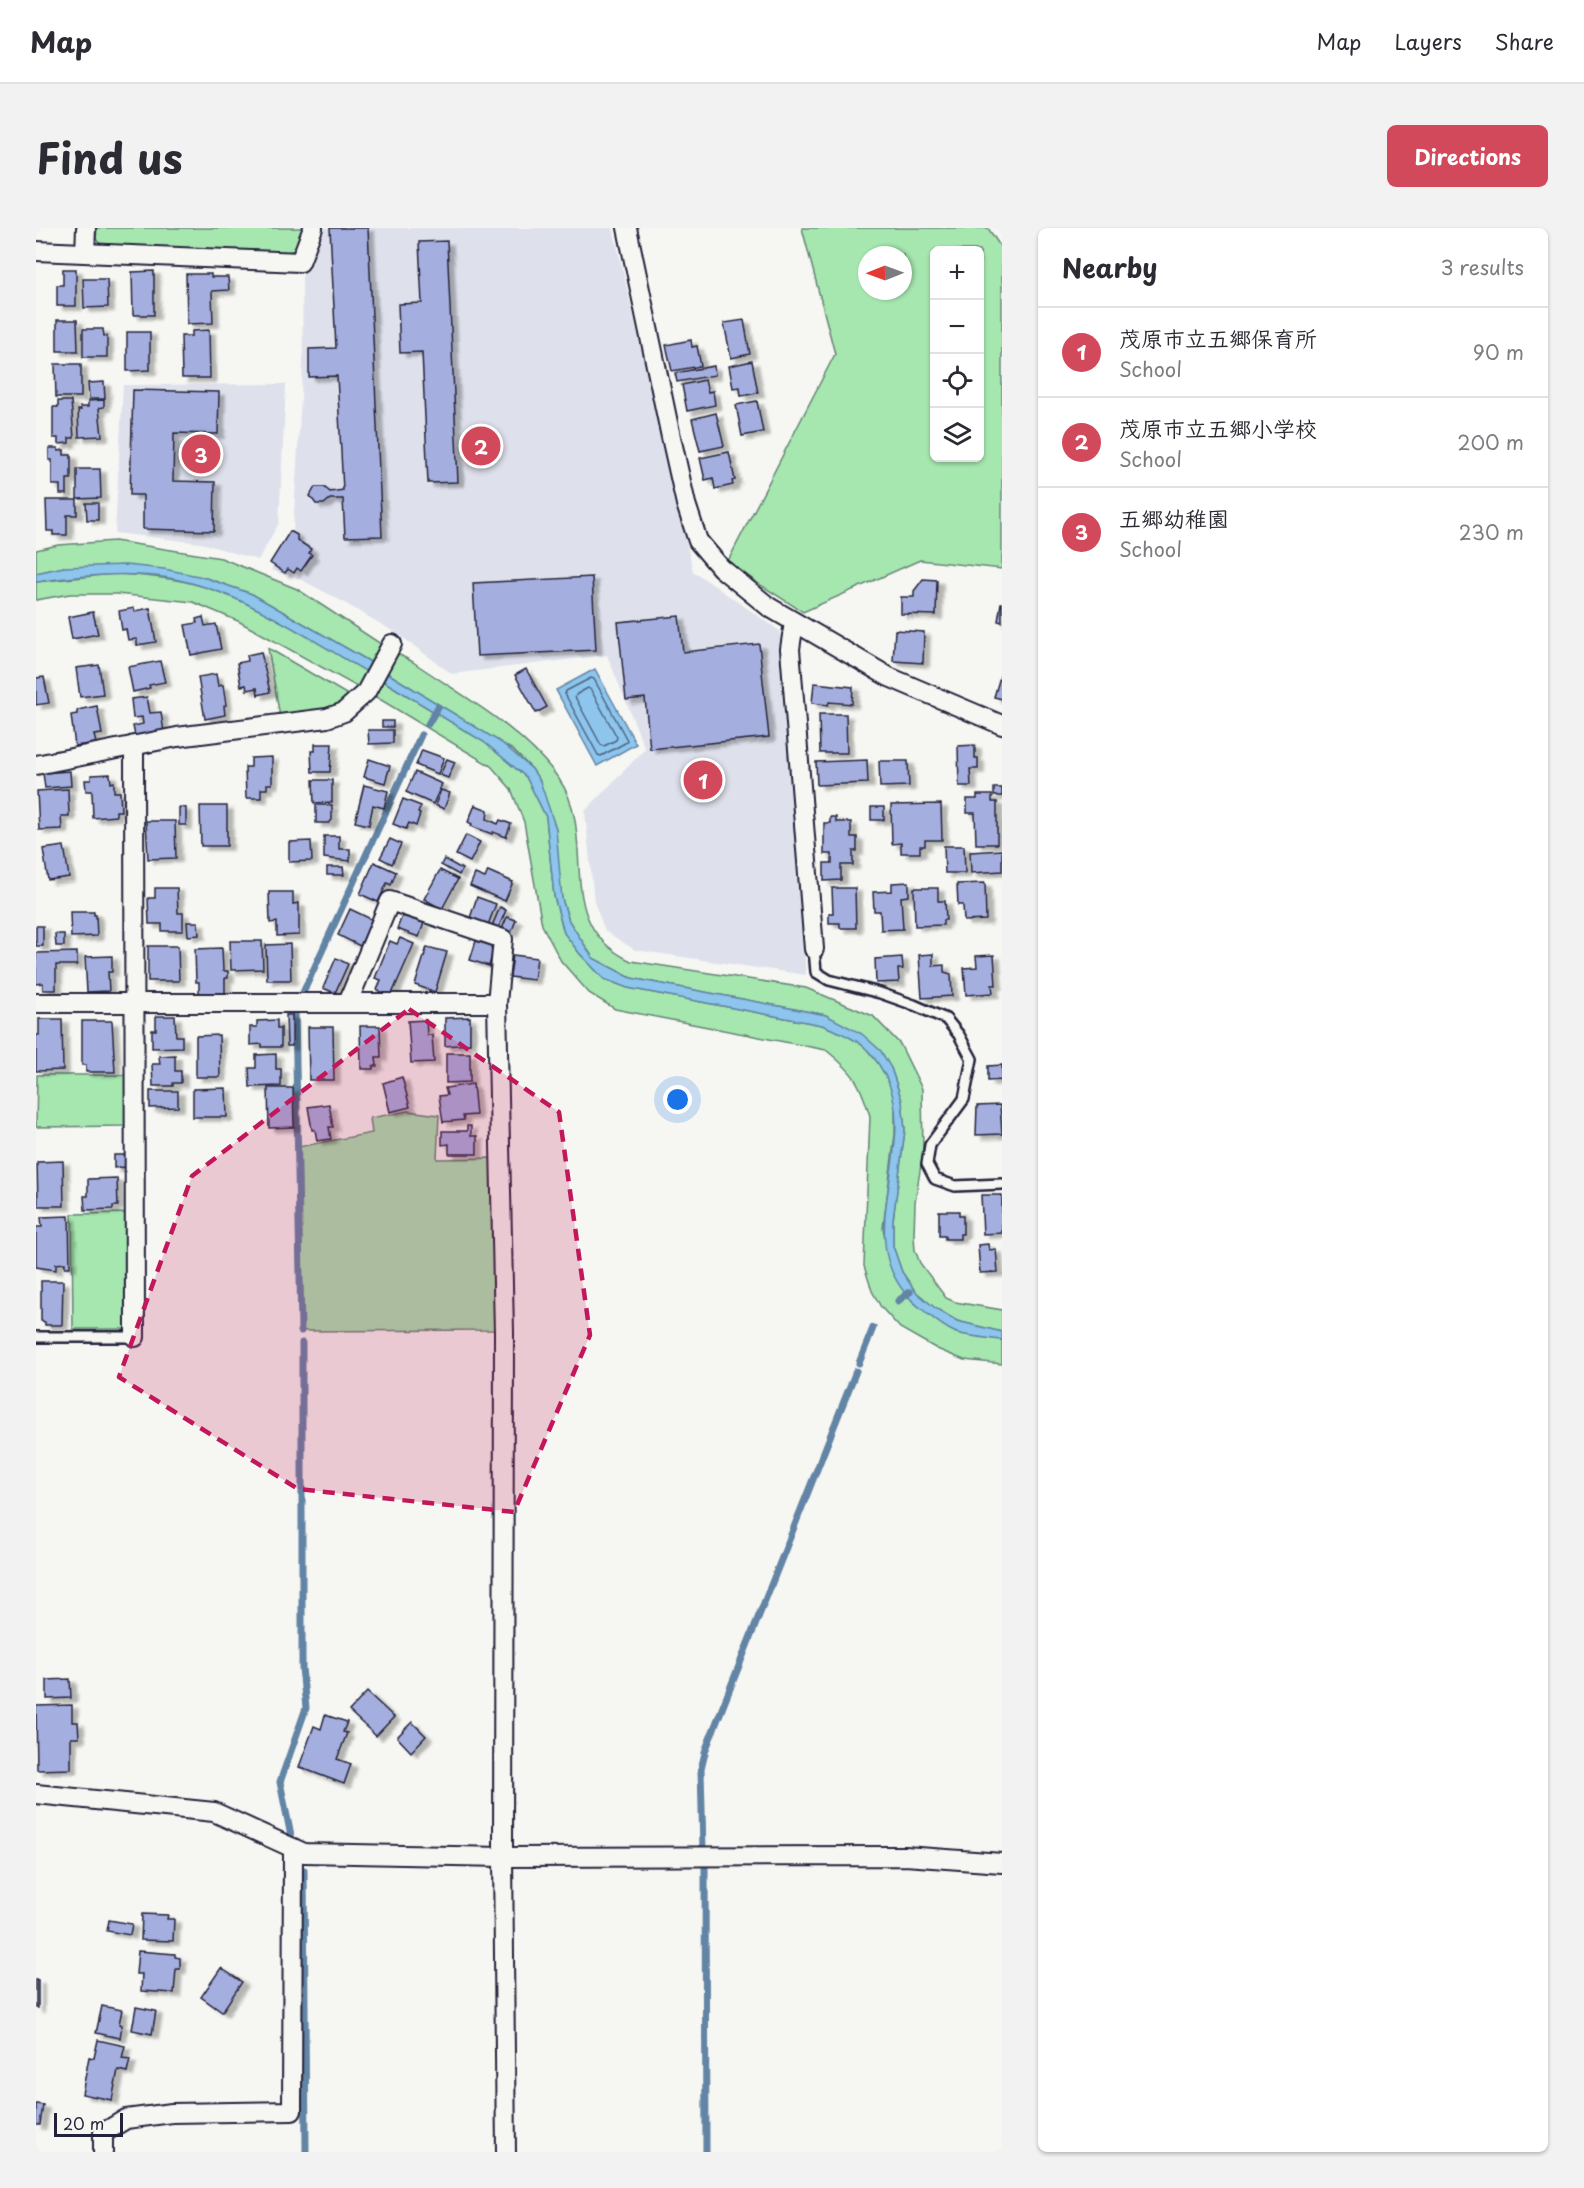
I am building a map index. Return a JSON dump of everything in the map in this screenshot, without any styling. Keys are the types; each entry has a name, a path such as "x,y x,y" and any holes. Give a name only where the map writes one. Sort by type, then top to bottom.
{"street":[{"path":"85,253 86,228"},
{"path":"36,251 300,262 313,228"},
{"path":"627,228 686,504 698,541 721,568 769,607 889,677 1002,725"},
{"path":"794,622 790,649 814,949"},
{"path":"36,765 177,736 327,718 344,712 366,692 391,647"},
{"path":"134,745 135,1337"},
{"path":"348,1002 390,901 503,939 497,1003 504,1332 503,1857 506,2152"},
{"path":"36,1003 497,1003"},
{"path":"36,1794 214,1812 304,1853 503,1857 905,1857 1002,1863"},
{"path":"103,2152 103,2133 126,2119 172,2113 292,2111 293,1848"}],"lane":[{"path":"814,949 816,972 829,980 880,993 914,1005 946,1019 959,1035 972,1059 964,1099 930,1145 927,1164 935,1179 955,1186 1002,1184"},
{"path":"36,1337 135,1337"}],"highlighted area":[{"path":"409,1009 559,1112 590,1335 514,1512 298,1489 119,1377 192,1176"}],"shaded area":[{"path":"323,228 613,228 693,571 780,631 806,975 635,950 605,931 594,902 585,811 645,749 607,655 452,674 398,634 336,598 300,579 271,570 293,530 303,363 302,277"},
{"path":"286,384 279,523 258,560 201,543 115,533 123,385"}],"green space":[{"path":"97,228 306,228 296,250 278,254 103,248 96,239"},
{"path":"802,228 988,228 1002,249 1002,569 920,560 803,612 728,561 835,354"},
{"path":"115,541 221,558 297,589 384,646 374,664 252,594 203,577 64,567 36,573 36,550 58,545"},
{"path":"113,574 174,580 216,591 284,623 369,673 361,689 238,621 193,602 117,594 70,594 36,600 36,582"},
{"path":"268,648 353,698 331,711 280,717"},
{"path":"394,652 413,662 491,714 528,744 559,779 571,802 576,827 583,902 591,925 606,945 631,961 806,988 873,1016 900,1044 922,1089 923,1152 915,1202 915,1250 920,1263 946,1298 955,1302 1002,1310 1002,1332 957,1321 935,1308 915,1291 902,1272 893,1246 893,1220 905,1130 902,1101 891,1068 826,1015 631,978 593,958 569,921 562,899 540,781 532,769 513,750 384,671"},
{"path":"380,679 484,742 526,777 546,817 554,896 564,933 604,979 628,988 822,1025 847,1035 864,1046 878,1063 890,1084 895,1104 895,1134 883,1228 892,1271 913,1302 956,1333 1002,1340 1002,1364 964,1360 937,1349 900,1328 881,1307 872,1291 864,1266 870,1116 859,1085 849,1071 826,1050 615,1009 589,993 561,961 542,925 524,822 511,789 491,766 371,694"},
{"path":"37,1075 128,1075 128,1126 36,1127"},
{"path":"408,1111 439,1115 437,1159 496,1158 497,1330 301,1331 298,1147 372,1133 370,1118"},
{"path":"129,1213 130,1329 73,1329 72,1214"}],"water":[{"path":"126,565 164,569 203,577 252,594 374,664 369,673 266,613 212,589 183,581 125,574 80,576 36,582 36,573 64,567"},
{"path":"595,669 636,744 597,766 556,690"},
{"path":"384,671 502,743 532,769 540,781 556,829 562,899 569,921 593,958 631,978 826,1015 862,1034 881,1051 891,1068 902,1101 905,1130 893,1220 893,1246 902,1272 915,1291 935,1308 957,1321 1002,1332 1002,1340 957,1333 948,1329 923,1310 899,1285 887,1257 884,1227 896,1134 894,1104 885,1075 869,1052 854,1039 822,1025 628,988 604,979 564,933 554,896 546,817 526,777 484,742 380,679"}],"building":[{"path":"330,228 368,228 382,536 345,537 343,499 330,499 324,504 316,504 310,496 315,487 324,487 330,492 343,490 337,376 309,377 309,349 336,348"},
{"path":"447,241 458,482 428,483 422,352 400,353 398,304 422,303 419,242"},
{"path":"63,269 76,269 76,306 57,306 57,285 63,285"},
{"path":"154,271 154,315 133,315 132,272"},
{"path":"186,274 228,277 229,290 212,291 213,323 187,324"},
{"path":"83,279 107,279 108,307 84,308"},
{"path":"57,320 77,320 78,351 57,351"},
{"path":"744,320 750,354 731,358 724,323"},
{"path":"83,329 103,329 104,336 107,336 107,357 83,357"},
{"path":"209,330 210,378 182,378 181,336 192,336 192,331"},
{"path":"127,332 150,332 150,370 127,371"},
{"path":"691,340 692,347 697,346 701,366 672,371 666,345"},
{"path":"752,361 758,393 741,396 740,387 733,388 729,366"},
{"path":"55,364 81,364 81,397 56,397"},
{"path":"714,366 715,375 677,382 675,373"},
{"path":"705,380 708,392 713,391 715,405 687,411 682,385"},
{"path":"104,382 105,399 89,399 88,383"},
{"path":"133,390 219,392 218,434 174,433 173,481 215,482 214,531 143,529 143,495 130,495"},
{"path":"104,400 104,407 99,408 102,436 79,437 78,410 81,410 80,407 88,407 88,401"},
{"path":"58,401 71,401 74,438 69,438 69,443 58,444 58,438 53,438 53,407 58,407"},
{"path":"757,401 763,432 742,436 736,405"},
{"path":"716,413 724,446 700,451 692,419"},
{"path":"49,448 58,448 58,451 64,450 64,455 71,455 71,479 67,479 67,494 60,494 60,485 52,485 52,460 49,460"},
{"path":"729,452 735,480 732,481 733,485 715,489 713,478 705,480 700,458"},
{"path":"77,469 100,469 101,498 77,499"},
{"path":"46,500 77,500 77,515 67,515 67,535 53,535 53,531 47,531"},
{"path":"86,503 98,503 98,520 87,520"},
{"path":"290,531 297,535 297,540 311,549 309,553 312,555 301,571 297,568 294,573 288,569 285,573 270,563"},
{"path":"592,577 596,650 477,656 473,583"},
{"path":"923,579 937,580 936,615 901,614 901,597 914,597 914,591"},
{"path":"1002,603 1002,622 998,621"},
{"path":"134,608 135,611 150,608 156,642 137,645 137,639 128,640 126,629 122,630 119,611"},
{"path":"93,612 98,634 72,639 68,617"},
{"path":"679,616 683,652 759,644 769,737 650,749 645,698 626,700 618,622"},
{"path":"203,617 205,626 216,624 221,649 191,655 185,625 197,623 196,619"},
{"path":"895,630 924,632 923,663 893,661"},
{"path":"261,652 270,692 258,695 257,688 247,690 246,685 241,686 237,663 248,661 247,655"},
{"path":"160,661 165,682 149,685 150,688 133,692 128,667"},
{"path":"99,665 103,694 80,697 76,668"},
{"path":"526,669 547,707 536,713 515,675"},
{"path":"1002,670 1002,699 994,697"},
{"path":"216,674 218,686 223,685 225,715 205,719 198,677"},
{"path":"44,677 49,703 36,705 36,678"},
{"path":"814,683 853,687 852,704 812,703"},
{"path":"147,697 150,713 161,712 164,732 135,736 133,726 143,724 142,717 133,718 131,699"},
{"path":"97,706 102,734 94,735 96,743 75,746 71,715 77,714 77,710"},
{"path":"819,714 846,714 847,753 820,753"},
{"path":"382,721 393,721 393,727 382,727"},
{"path":"368,730 393,730 393,743 369,744"},
{"path":"315,744 332,744 330,772 312,772 311,751 315,751"},
{"path":"975,745 978,769 970,769 971,786 959,786 958,746"},
{"path":"422,750 444,758 438,774 416,765"},
{"path":"272,757 272,784 267,784 267,789 261,789 261,798 246,798 245,767 251,767 251,758"},
{"path":"369,759 390,766 385,783 364,777"},
{"path":"447,759 455,762 448,778 440,775"},
{"path":"867,760 868,783 817,785 816,762"},
{"path":"879,761 908,761 909,786 880,787"},
{"path":"70,771 71,786 45,788 43,773"},
{"path":"415,772 442,784 433,804 406,792"},
{"path":"110,774 111,783 114,782 114,792 120,792 121,811 116,811 116,816 93,818 92,791 86,791 85,780 91,780 91,775"},
{"path":"313,780 332,780 332,802 314,803"},
{"path":"364,785 388,791 384,808 373,805 369,825 355,822"},
{"path":"994,788 1002,788 1002,796 994,796"},
{"path":"68,789 69,816 61,816 62,829 39,830 37,791"},
{"path":"441,790 450,793 444,809 435,805"},
{"path":"977,795 992,795 992,802 997,802 997,844 976,844 975,813 967,813 967,799 977,799"},
{"path":"403,799 421,806 416,826 409,823 406,829 393,824"},
{"path":"941,804 942,840 925,840 925,846 920,846 920,853 901,853 901,843 892,844 891,805"},
{"path":"316,805 332,805 332,820 329,823 316,823"},
{"path":"475,805 488,810 487,819 498,824 500,820 511,824 506,837 471,826 472,824 468,822"},
{"path":"200,806 227,806 227,846 201,846"},
{"path":"179,807 186,808 186,825 179,825"},
{"path":"871,807 884,807 884,820 871,820"},
{"path":"830,817 836,817 836,822 851,822 851,837 857,837 857,851 853,851 853,865 841,865 841,880 824,881 824,863 832,863 832,854 824,854 824,823 830,823"},
{"path":"146,821 175,821 176,858 148,859"},
{"path":"466,835 480,842 470,862 456,855"},
{"path":"324,836 339,836 339,849 350,849 350,861 324,858"},
{"path":"390,839 401,844 392,864 380,858"},
{"path":"311,841 312,861 289,862 289,842"},
{"path":"64,846 69,877 48,880 43,849"},
{"path":"944,846 964,846 965,873 945,873"},
{"path":"1002,850 1002,871 971,873 970,852"},
{"path":"444,859 462,869 459,875 441,865"},
{"path":"374,862 396,872 391,885 387,883 378,902 360,894"},
{"path":"327,867 343,867 344,875 327,875"},
{"path":"440,870 458,879 442,909 424,899"},
{"path":"488,871 513,882 505,901 470,886 475,874 485,878"},
{"path":"909,882 909,896 901,897 903,929 881,930 880,911 874,911 873,892 892,891 892,883"},
{"path":"985,883 986,920 964,921 963,905 958,905 957,884"},
{"path":"155,888 177,888 178,913 183,913 183,931 162,931 162,924 149,924 148,898 155,898"},
{"path":"832,888 855,888 856,928 840,928 840,923 829,923 829,913 833,913"},
{"path":"914,888 938,888 938,901 945,901 946,920 943,920 943,925 915,926"},
{"path":"269,892 293,892 293,904 299,903 299,935 277,936 277,922 270,923"},
{"path":"477,897 496,904 488,925 470,918"},
{"path":"500,907 506,910 498,929 492,926"},
{"path":"350,909 373,920 360,946 338,935"},
{"path":"70,912 94,912 97,936 71,937"},
{"path":"402,916 424,923 419,937 397,929"},
{"path":"507,917 516,920 511,933 502,929"},
{"path":"187,922 198,922 199,935 188,936"},
{"path":"36,926 43,926 43,946 36,946"},
{"path":"55,934 64,934 64,946 56,946"},
{"path":"400,938 414,944 391,996 377,990 381,980 375,978 390,941 397,944"},
{"path":"230,941 262,941 263,969 231,970"},
{"path":"476,941 490,945 493,952 489,966 470,960"},
{"path":"290,944 291,980 267,980 266,945"},
{"path":"148,946 178,946 179,981 148,981"},
{"path":"427,947 447,952 435,992 415,985"},
{"path":"222,948 223,971 228,971 228,978 225,978 225,995 199,995 199,982 196,982 195,949"},
{"path":"77,952 77,965 56,965 56,990 43,990 43,983 36,984 36,953"},
{"path":"933,954 933,966 944,965 944,972 951,974 952,996 922,998 919,955"},
{"path":"513,955 537,958 534,980 510,977"},
{"path":"994,955 996,985 992,985 993,993 966,995 964,968 977,967 976,956"},
{"path":"112,956 112,972 108,972 109,991 87,992 85,957"},
{"path":"902,957 903,969 898,969 899,982 876,983 875,959"},
{"path":"336,958 348,964 335,993 323,988"},
{"path":"286,1015 292,1015 292,1046 287,1046"},
{"path":"156,1016 175,1016 176,1036 182,1036 182,1047 152,1048 152,1030 156,1030"},
{"path":"470,1017 470,1044 445,1046 445,1018"},
{"path":"39,1019 62,1019 63,1070 36,1071 36,1035 39,1035"},
{"path":"277,1020 277,1028 281,1028 281,1047 250,1045 250,1027 257,1027 257,1021"},
{"path":"426,1020 427,1035 432,1035 434,1062 411,1063 408,1021"},
{"path":"82,1021 112,1021 115,1072 86,1072 86,1065 82,1065"},
{"path":"360,1026 380,1026 381,1057 376,1057 377,1066 373,1066 373,1069 361,1069"},
{"path":"308,1027 333,1027 334,1080 309,1080"},
{"path":"219,1035 220,1077 196,1077 196,1036"},
{"path":"446,1053 470,1053 470,1082 446,1083"},
{"path":"276,1054 276,1069 281,1069 281,1086 250,1087 249,1068 256,1068 256,1055"},
{"path":"175,1055 175,1071 181,1071 181,1083 173,1083 173,1086 153,1086 152,1064 160,1064 159,1056"},
{"path":"1002,1065 1001,1094 1001,1080 988,1081 988,1066"},
{"path":"402,1077 410,1107 390,1112 383,1083"},
{"path":"473,1084 476,1115 463,1116 464,1120 443,1122 439,1096 447,1095 445,1088"},
{"path":"226,1088 227,1117 193,1117 193,1089"},
{"path":"268,1088 293,1088 294,1127 269,1128"},
{"path":"150,1091 178,1091 178,1107 150,1108"},
{"path":"329,1104 333,1127 329,1127 331,1139 317,1141 315,1130 312,1130 308,1107"},
{"path":"1000,1105 1002,1134 976,1135 977,1106"},
{"path":"467,1126 471,1126 471,1136 477,1136 477,1154 449,1154 449,1144 442,1145 442,1131 467,1131"},
{"path":"114,1155 125,1155 126,1167 114,1168"},
{"path":"63,1161 64,1206 38,1206 37,1162"},
{"path":"117,1178 118,1206 113,1206 113,1209 85,1210 84,1196 88,1196 88,1179"},
{"path":"981,1195 1002,1195 1002,1233 983,1234"},
{"path":"939,1211 959,1211 959,1216 963,1216 963,1234 960,1234 960,1239 945,1239 945,1236 939,1236"},
{"path":"69,1216 70,1267 65,1267 65,1263 56,1264 56,1270 36,1267 36,1227 42,1227 41,1217"},
{"path":"988,1244 989,1250 996,1249 998,1272 980,1273 978,1245"},
{"path":"41,1281 63,1281 62,1325 45,1325 45,1322 41,1321"},
{"path":"70,1679 71,1698 47,1699 47,1680"},
{"path":"367,1692 394,1717 376,1736 349,1711"},
{"path":"72,1705 72,1722 78,1722 79,1738 71,1738 71,1769 37,1770 36,1706"},
{"path":"325,1715 347,1722 343,1732 347,1733 337,1759 351,1764 344,1784 299,1767 314,1726 321,1729"},
{"path":"412,1722 426,1736 411,1752 397,1737"},
{"path":"142,1914 168,1915 167,1919 174,1919 173,1941 141,1940"},
{"path":"109,1920 132,1924 130,1935 107,1931"},
{"path":"138,1951 175,1954 175,1957 180,1958 180,1969 176,1969 174,1993 141,1991 142,1974 136,1974"},
{"path":"221,1968 242,1982 222,2012 201,1997"},
{"path":"36,1980 38,1980 38,2008 36,2008"},
{"path":"102,2006 122,2010 119,2024 122,2025 120,2038 96,2033"},
{"path":"136,2007 156,2011 152,2034 132,2030"},
{"path":"98,2040 125,2046 122,2058 130,2059 127,2072 118,2070 112,2100 82,2094 89,2057 94,2058"},
{"path":"36,2104 43,2105 40,2125 36,2125"}],"waterway":[{"path":"428,724 438,707"},
{"path":"301,997 421,735"},
{"path":"295,1009 301,1331"},
{"path":"898,1301 910,1292"},
{"path":"859,1363 873,1328"},
{"path":"292,1841 280,1782 306,1708 302,1668 302,1343"},
{"path":"703,1850 701,1769 706,1749 856,1371"},
{"path":"705,1867 706,2152"},
{"path":"304,1870 306,2152"}],"place":[{"name":"茂原市立五郷小学校","path":"481,446"},
{"name":"五郷幼稚園","path":"201,454"},
{"name":"茂原市立五郷保育所","path":"703,780"}]}
